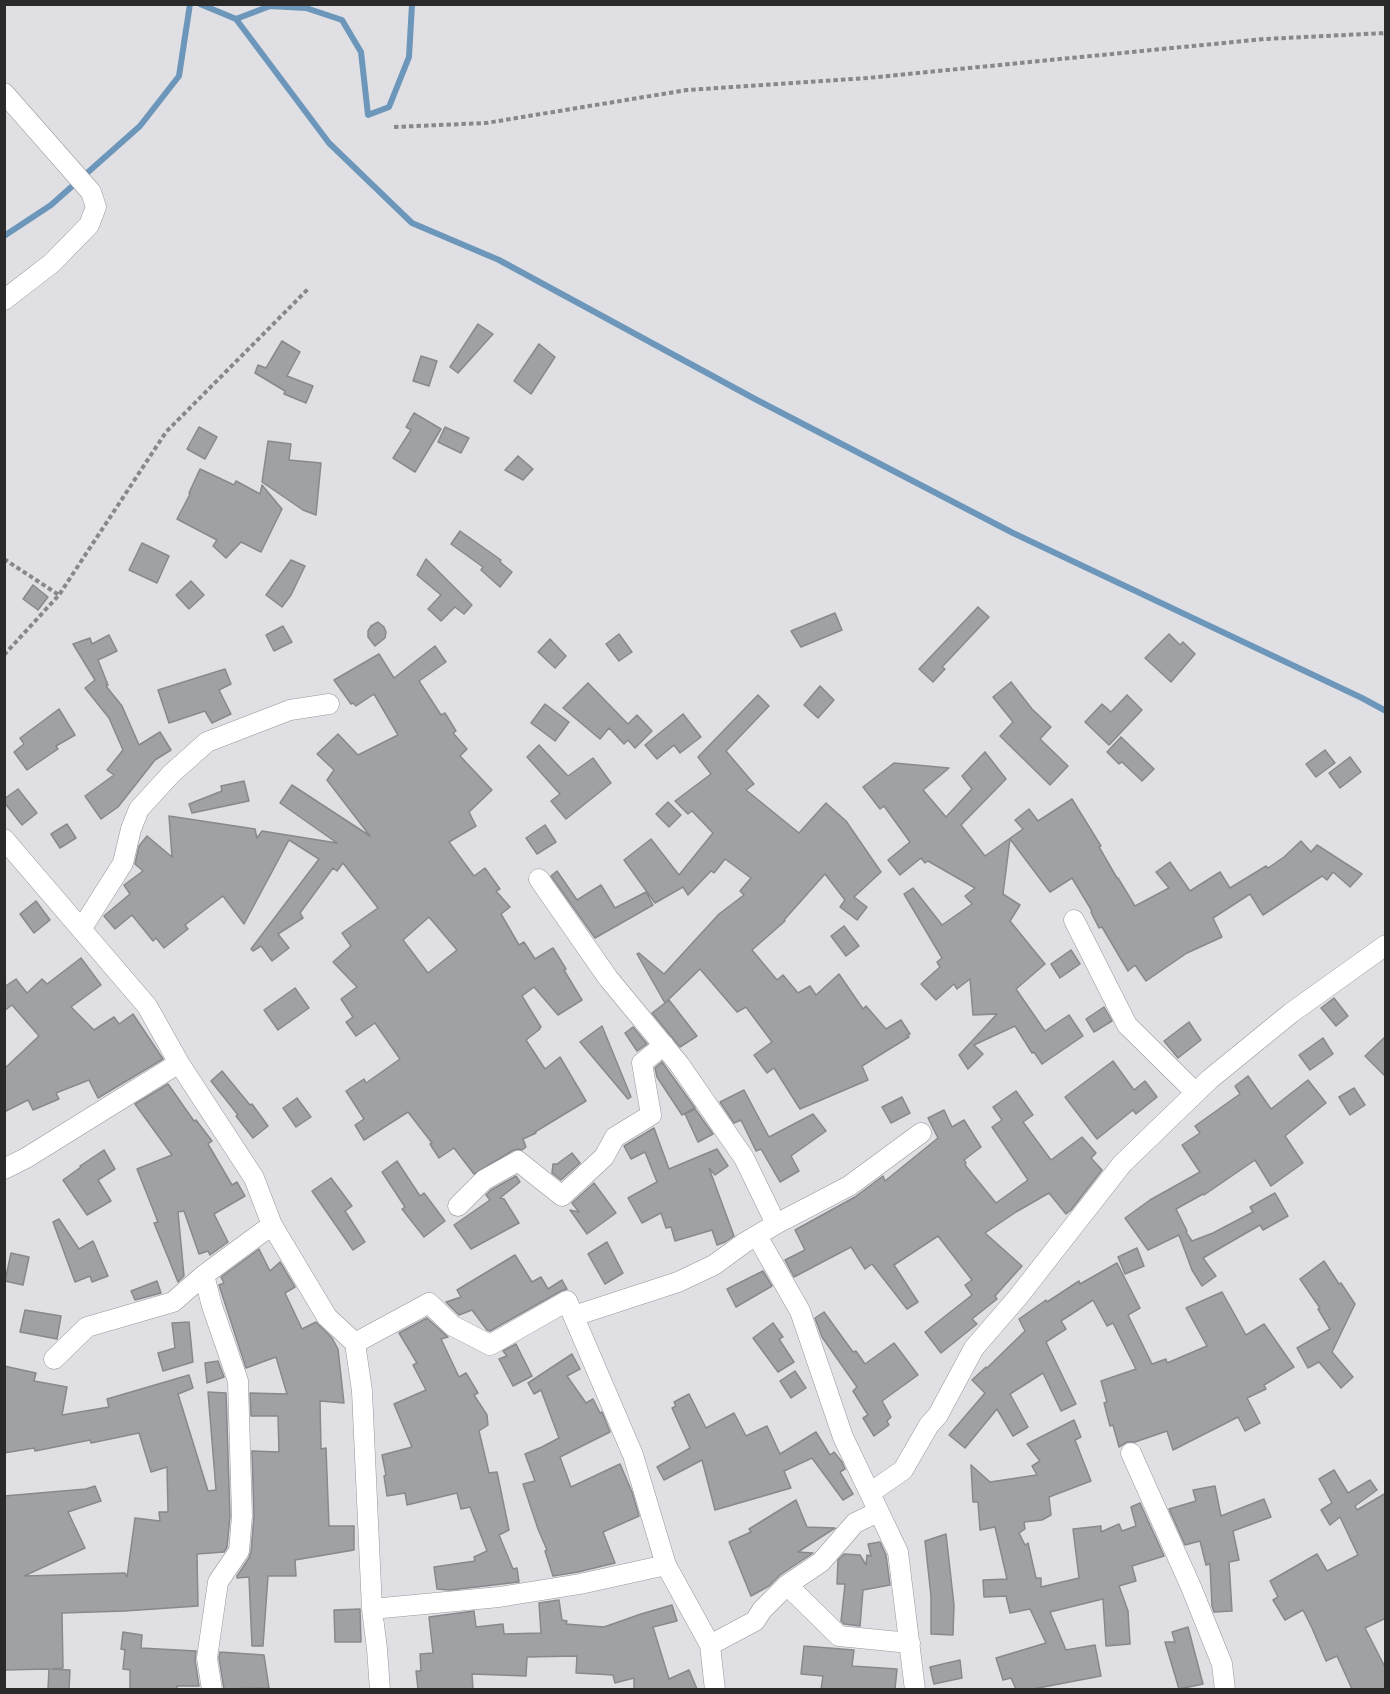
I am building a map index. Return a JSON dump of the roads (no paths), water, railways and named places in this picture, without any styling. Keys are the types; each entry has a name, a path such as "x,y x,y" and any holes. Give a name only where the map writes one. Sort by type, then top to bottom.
{"street":[{"path":"4,93 91,192 96,207 89,225 52,262 4,300"},
{"path":"82,928 123,863 139,809 171,774 207,742 290,710 329,704"},
{"path":"4,839 147,1006 179,1063 254,1178 272,1225 327,1317 355,1343 362,1391 372,1609 380,1689"},
{"path":"538,879 608,978 679,1064 744,1158 776,1224"},
{"path":"1074,920 1127,1024 1196,1093"},
{"path":"870,1493 903,1470 929,1425 938,1415 974,1348 1018,1297 1122,1164 1210,1079 1291,1013 1386,945"},
{"path":"458,1206 484,1180 518,1161 562,1196 604,1157 615,1137 651,1115 642,1063 664,1045"},
{"path":"4,1168 26,1158 179,1063"},
{"path":"574,1316 678,1282 714,1265 744,1243 776,1224 849,1186 921,1133"},
{"path":"54,1359 87,1328 173,1302 204,1275 272,1225"},
{"path":"757,1236 800,1311 843,1437 898,1552 915,1689"},
{"path":"204,1275 238,1382 243,1516 239,1551 218,1582 207,1658 212,1689"},
{"path":"355,1343 429,1303 453,1326 490,1345 567,1302 633,1455 666,1565 710,1645 715,1689"},
{"path":"1131,1453 1191,1587 1222,1664 1225,1689"},
{"path":"710,1645 755,1621 762,1610 788,1586 821,1562 855,1523 878,1512"},
{"path":"372,1609 500,1597 580,1584 666,1565"},
{"path":"788,1586 839,1636 910,1643"}],"waterway":[{"path":"4,236 51,205 140,126 179,76 190,4"},
{"path":"200,4 236,19 270,6 306,8 342,20 361,52 368,115 389,107 409,57 412,4"},
{"path":"236,19 329,143 412,223 499,260 755,399 1013,533 1386,711"}]}
